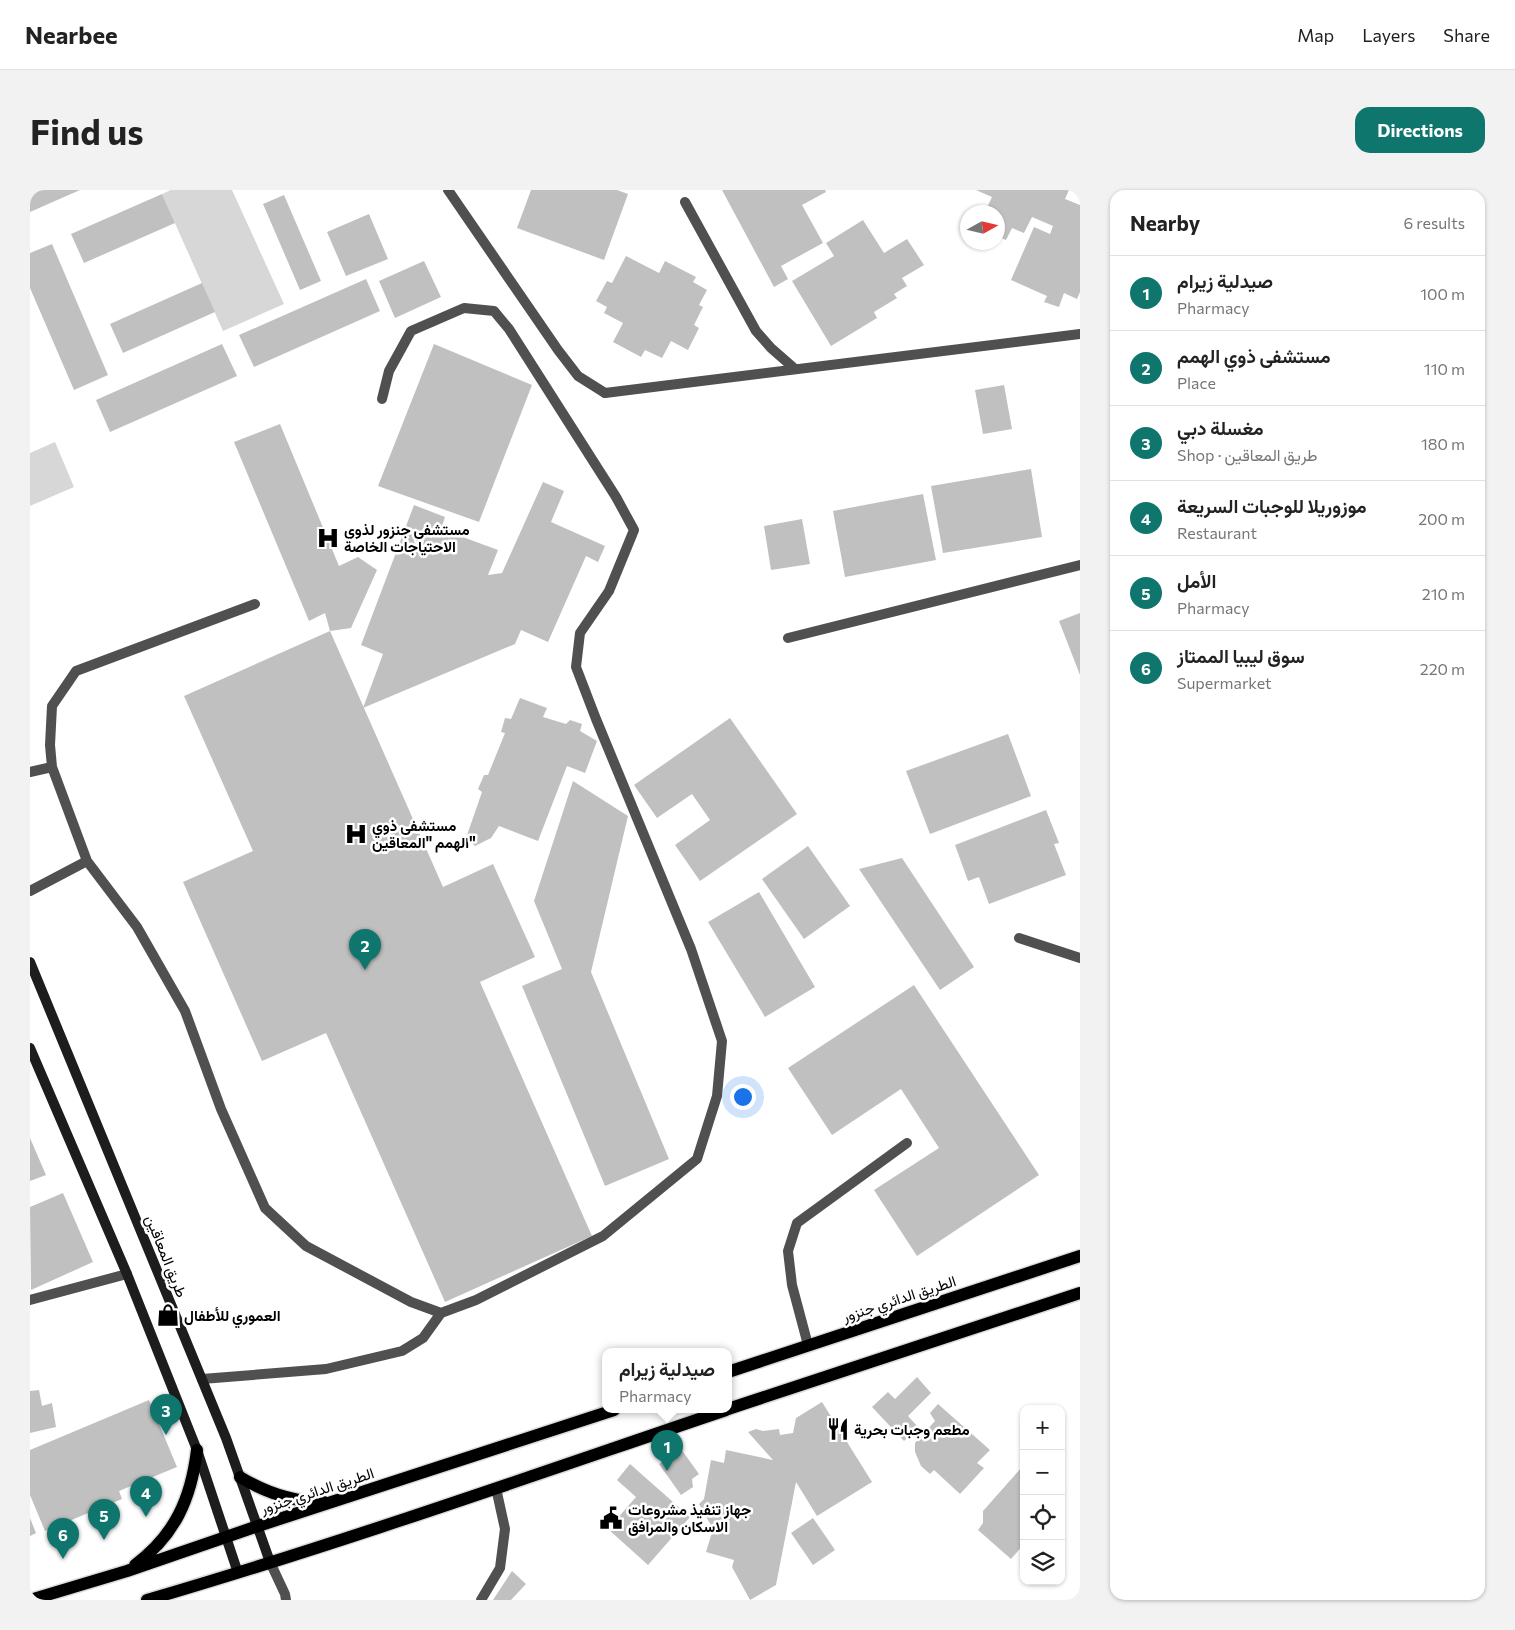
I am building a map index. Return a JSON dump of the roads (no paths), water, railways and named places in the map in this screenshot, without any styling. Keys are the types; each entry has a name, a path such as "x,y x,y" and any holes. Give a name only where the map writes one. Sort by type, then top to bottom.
{"main road":[{"name":"الطريق الدائري جنزور","path":"732,1371 1080,1256"},
{"path":"732,1407 1080,1293"},
{"name":"الطريق الدائري جنزور","path":"30,1600 127,1572 258,1526 605,1413"},
{"path":"147,1600 238,1573 715,1413"},
{"path":"127,1572 164,1539 177,1520 187,1498 194,1474 197,1450"},
{"path":"240,1476 269,1492 285,1498 301,1501 334,1502"}],"street":[{"path":"448,190 578,376 605,393 1080,334"},
{"path":"685,202 756,330 771,348 795,369"},
{"path":"202,1379 326,1369 402,1351 423,1338 441,1313 476,1300 603,1236 697,1159 717,1096 722,1041 691,949 576,667 580,633 609,591 634,530 616,497 509,329 494,310 464,308 411,331 389,371 382,400"},
{"path":"788,638 1080,566"},
{"path":"255,604 76,671 52,706 50,745 52,767 87,860 137,928 185,1011 221,1109 265,1208 306,1246 411,1302 441,1313"},
{"path":"30,772 52,767"},
{"path":"30,891 87,860"},
{"path":"1019,938 1080,958"},
{"name":"طريق المعاقين","path":"30,962 226,1438 270,1562"},
{"path":"30,1048 127,1274 197,1450 238,1573"},
{"path":"808,1346 792,1286 788,1251 797,1223 907,1142"},
{"path":"30,1300 127,1274"},
{"path":"481,1600 500,1568 505,1529 496,1488"},
{"path":"270,1562 286,1600"}],"place":[{"name":"مستشفي جنزور لذوي الاحتياجات الخاصة","path":"328,538"},
{"name":"مستشفى ذوي الهمم \"المعاقين\"","path":"356,834"},
{"name":"مستشفى ذوي الهمم","path":"365,970"},
{"name":"العموري للأطفال","path":"168,1315"},
{"name":"مطعم وجبات بحرية","path":"838,1429"},
{"name":"مغسلة دبي","path":"166,1435"},
{"name":"صيدلية زيرام","path":"667,1471"},
{"name":"موزوريلا للوجبات السريعة","path":"146,1517"},
{"name":"جهاز تنفيذ مشروعات الاسكان والمرافق","path":"611,1518"},
{"name":"الأمل","path":"104,1540"},
{"name":"سوق ليبيا الممتاز","path":"63,1559"}]}
